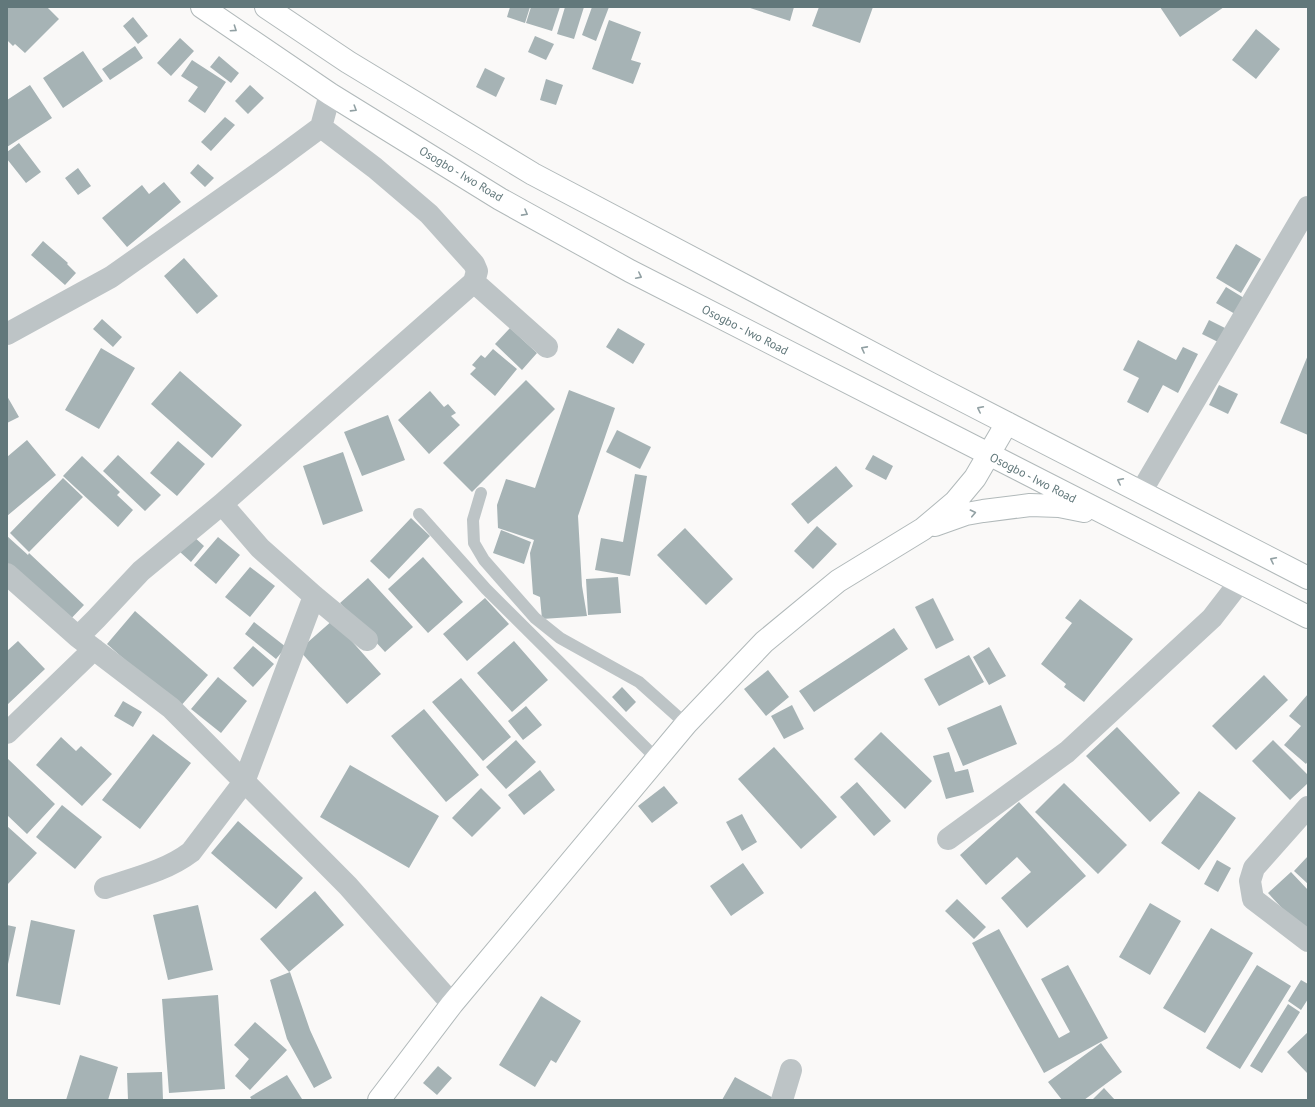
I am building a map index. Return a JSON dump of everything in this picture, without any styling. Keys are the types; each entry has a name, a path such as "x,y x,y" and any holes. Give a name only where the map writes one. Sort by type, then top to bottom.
{"main road":[{"name":"Osogbo - Iwo Road","path":"202,7 330,94 500,199 630,271 1308,617"},
{"path":"266,7 348,62 533,174 1007,423 1308,578"},
{"path":"379,1100 452,1004 686,724 775,632 838,581 923,529 955,502 975,478 1007,423"},
{"path":"923,529 966,514 1030,505 1059,506 1112,518"}],"street":[{"path":"7,334 111,277 321,127 330,94"},
{"path":"7,733 86,643 141,571 222,504 474,282 477,271 474,264 429,214 375,168 321,127"},
{"path":"1140,492 1308,207"},
{"path":"474,282 547,347"},
{"path":"222,504 260,548 367,640"},
{"path":"7,574 86,643 171,708 348,886 452,1004"},
{"path":"948,839 1067,752 1212,618 1239,583"},
{"path":"105,888 166,867 180,860 191,852 244,782 314,596"},
{"path":"1308,807 1254,868 1250,881 1254,898 1308,941"},
{"path":"782,1100 791,1070"}],"lane":[{"path":"481,493 474,520 474,543 484,560 535,618 560,638 639,682 686,724"},
{"path":"419,514 486,589 657,759"}],"building":[{"path":"7,7 47,7 59,19 25,53 15,44 13,46 7,40"},
{"path":"510,7 530,7 525,23 507,17"},
{"path":"531,7 560,7 552,31 526,23"},
{"path":"565,7 584,7 574,39 557,34"},
{"path":"592,7 609,7 596,41 582,35"},
{"path":"747,7 794,7 790,21"},
{"path":"819,7 873,7 860,43 812,26"},
{"path":"1160,7 1224,7 1180,37"},
{"path":"133,17 148,36 138,44 123,26"},
{"path":"609,20 641,32 631,60 641,63 633,84 592,69"},
{"path":"1256,29 1280,49 1256,79 1232,60"},
{"path":"535,36 554,44 546,60 528,52"},
{"path":"180,38 194,51 171,76 157,63"},
{"path":"135,46 143,58 110,80 102,69"},
{"path":"83,51 103,81 63,108 43,78"},
{"path":"219,56 239,73 231,83 210,67"},
{"path":"192,60 226,82 205,113 188,101 198,87 181,76"},
{"path":"485,68 505,78 496,97 476,87"},
{"path":"546,79 563,85 556,105 540,100"},
{"path":"30,85 52,118 7,147 7,100"},
{"path":"250,85 264,98 248,114 235,101"},
{"path":"225,117 235,125 211,151 201,142"},
{"path":"19,143 41,172 26,183 7,159 7,152"},
{"path":"198,164 214,178 205,187 190,173"},
{"path":"78,168 91,186 78,195 65,178"},
{"path":"164,182 181,202 127,247 102,218 142,185 149,194"},
{"path":"43,241 68,263 67,264 76,273 65,285 31,255"},
{"path":"1236,244 1261,259 1241,293 1216,278"},
{"path":"184,258 218,296 197,314 164,276"},
{"path":"1226,287 1244,298 1235,314 1216,303"},
{"path":"102,319 122,337 113,347 93,329"},
{"path":"1209,320 1225,328 1218,342 1202,334"},
{"path":"510,328 537,353 522,370 495,344"},
{"path":"618,328 645,344 633,364 606,347"},
{"path":"1138,340 1176,360 1183,347 1198,354 1178,393 1163,385 1148,413 1127,402 1139,378 1123,370"},
{"path":"101,348 135,368 99,429 65,410"},
{"path":"493,349 517,369 495,396 470,374 476,368 472,365 481,355 485,358"},
{"path":"1308,355 1308,435 1280,423"},
{"path":"180,371 242,425 212,458 151,404"},
{"path":"526,380 555,409 472,492 443,463"},
{"path":"1219,385 1238,394 1228,414 1209,405"},
{"path":"569,390 615,408 578,516 582,586 587,616 542,619 540,597 533,594 530,553 534,540 498,528 497,505 506,479 535,488"},
{"path":"430,391 444,407 448,404 456,413 451,416 460,425 429,454 398,420"},
{"path":"7,396 19,417 7,423"},
{"path":"388,415 405,460 362,476 344,432"},
{"path":"617,430 651,447 640,469 606,452"},
{"path":"27,440 56,475 7,516 7,457"},
{"path":"178,441 205,464 177,496 150,473"},
{"path":"343,452 363,511 323,525 303,466"},
{"path":"118,455 161,495 145,511 103,471"},
{"path":"873,455 893,466 886,480 865,469"},
{"path":"82,456 120,492 117,495 133,510 118,527 63,476"},
{"path":"836,466 853,486 808,524 791,504"},
{"path":"635,474 647,476 630,576 595,570 601,538 623,542"},
{"path":"63,478 83,497 29,552 10,533"},
{"path":"411,518 430,536 389,579 370,561"},
{"path":"817,526 837,544 813,569 794,551"},
{"path":"685,528 733,579 706,605 657,555"},
{"path":"501,530 531,542 524,564 493,553"},
{"path":"192,535 204,546 191,562 179,551"},
{"path":"7,536 28,555 29,553 84,605 66,624 7,569"},
{"path":"218,537 240,555 216,584 194,565"},
{"path":"423,557 463,602 428,633 388,589"},
{"path":"250,567 275,586 250,617 225,597"},
{"path":"618,577 621,613 588,615 586,579"},
{"path":"368,578 413,627 385,652 340,603"},
{"path":"485,598 509,624 467,661 443,634"},
{"path":"933,598 954,640 936,649 915,607"},
{"path":"1080,599 1133,639 1084,702 1064,687 1066,684 1041,664 1072,623 1065,618"},
{"path":"135,611 208,675 179,708 107,644"},
{"path":"333,620 381,674 347,704 299,650"},
{"path":"254,622 286,647 276,659 245,634"},
{"path":"894,628 908,649 814,712 799,691"},
{"path":"18,641 45,669 7,705 7,651"},
{"path":"514,641 548,680 512,712 477,673"},
{"path":"253,646 274,664 253,687 233,668"},
{"path":"989,647 1006,676 989,685 973,657"},
{"path":"969,655 984,682 939,706 924,679"},
{"path":"768,670 789,697 766,716 744,689"},
{"path":"1264,675 1288,700 1236,750 1212,726"},
{"path":"218,677 247,701 221,733 191,709"},
{"path":"461,678 511,737 483,761 432,702"},
{"path":"622,687 636,702 626,712 612,697"},
{"path":"1308,694 1308,761 1306,764 1284,745 1301,726 1289,716"},
{"path":"123,701 142,712 133,727 114,716"},
{"path":"792,705 804,729 784,739 771,716"},
{"path":"1001,705 1017,744 963,766 947,728"},
{"path":"526,706 542,725 523,740 508,721"},
{"path":"424,709 479,775 446,802 391,736"},
{"path":"1117,727 1180,793 1150,822 1086,756"},
{"path":"881,732 932,781 905,809 854,759"},
{"path":"153,734 191,763 140,829 102,800"},
{"path":"61,737 76,751 81,746 112,774 82,806 36,765"},
{"path":"516,740 536,762 506,789 486,767"},
{"path":"1273,740 1308,775 1308,783 1290,800 1252,761"},
{"path":"774,747 837,817 801,849 738,779"},
{"path":"949,752 955,772 968,769 974,792 946,799 933,756"},
{"path":"7,758 55,804 27,834 7,815"},
{"path":"350,765 439,816 409,868 320,817"},
{"path":"540,770 555,790 524,815 508,795"},
{"path":"857,782 891,821 874,836 840,797"},
{"path":"1064,783 1127,845 1098,874 1035,812"},
{"path":"664,786 678,803 652,823 638,806"},
{"path":"481,788 501,808 472,837 452,818"},
{"path":"1199,791 1236,818 1199,870 1161,843"},
{"path":"1019,802 1086,876 1027,928 1001,898 1031,872 1017,857 986,885 960,855"},
{"path":"62,805 102,837 75,869 36,837"},
{"path":"742,814 757,842 742,851 726,822"},
{"path":"238,821 303,878 276,909 211,853"},
{"path":"7,826 37,853 7,885"},
{"path":"1308,856 1308,884 1294,871"},
{"path":"1217,860 1231,868 1218,892 1204,884"},
{"path":"743,863 764,893 731,916 710,886"},
{"path":"1291,872 1308,890 1308,936 1268,893"},
{"path":"315,891 344,925 289,972 260,939"},
{"path":"957,899 986,927 974,939 945,911"},
{"path":"1150,903 1181,921 1150,975 1119,957"},
{"path":"198,905 213,970 168,980 153,915"},
{"path":"31,920 75,930 60,1005 16,996"},
{"path":"7,925 16,927 8,964 7,964"},
{"path":"1211,928 1253,953 1205,1033 1163,1008"},
{"path":"999,929 1059,1038 1070,1032 1041,979 1068,965 1108,1038 1044,1073 972,943"},
{"path":"1257,965 1291,986 1240,1069 1206,1048"},
{"path":"290,972 310,1030 332,1078 314,1088 287,1039 270,980"},
{"path":"1301,980 1308,984 1308,999 1301,1010 1288,1001"},
{"path":"218,995 225,1089 169,1093 162,999"},
{"path":"541,996 581,1021 556,1063 551,1060 535,1087 499,1065"},
{"path":"1288,1004 1300,1012 1262,1073 1250,1066"},
{"path":"255,1022 287,1050 250,1090 235,1076 249,1059 234,1045"},
{"path":"1308,1032 1308,1074 1287,1052"},
{"path":"1101,1043 1122,1072 1084,1100 1062,1100 1048,1082"},
{"path":"80,1055 118,1067 108,1100 66,1100"},
{"path":"438,1066 452,1078 437,1095 423,1083"},
{"path":"162,1072 163,1100 128,1100 127,1073"},
{"path":"287,1075 302,1099 252,1100 250,1097"},
{"path":"735,1077 777,1100 722,1100"},
{"path":"1104,1088 1115,1100 1092,1100"}]}
